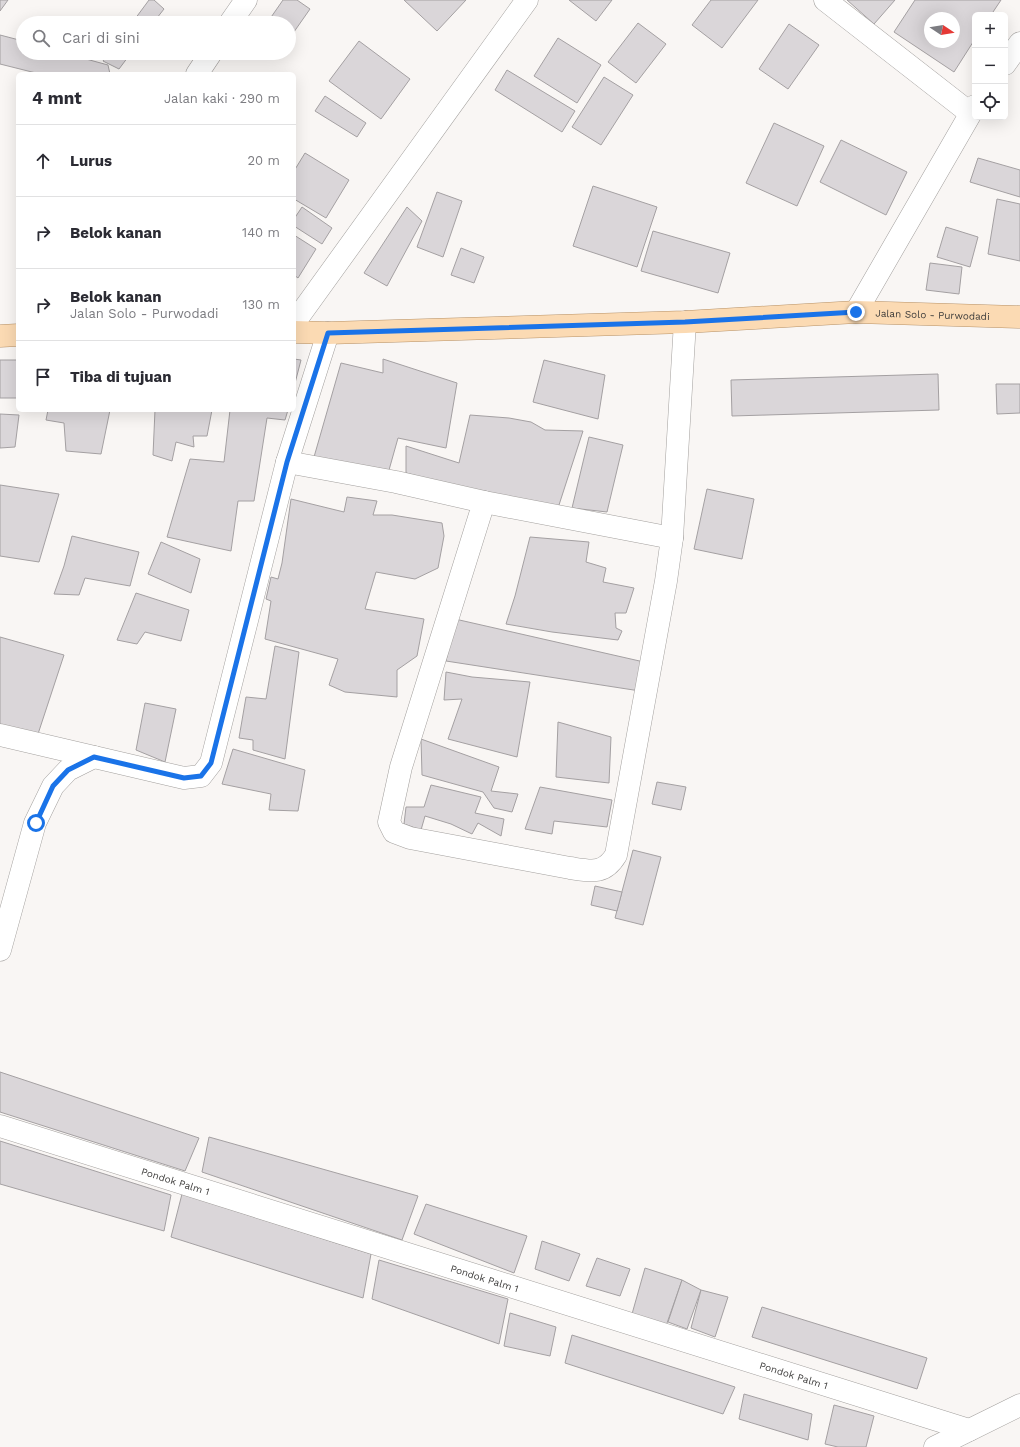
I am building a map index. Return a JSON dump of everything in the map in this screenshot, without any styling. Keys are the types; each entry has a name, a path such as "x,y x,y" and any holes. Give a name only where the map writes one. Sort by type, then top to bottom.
{"main road":[{"name":"Jalan Solo - Purwodadi","path":"296,332 328,333 685,322 856,312 1020,317"},
{"path":"0,336 16,335"}],"street":[{"path":"235,16 246,0"},
{"path":"296,320 527,0"},
{"path":"825,0 972,110 856,312"},
{"path":"1008,60 1020,42"},
{"path":"197,72 205,60"},
{"path":"484,502 401,767 390,822 394,832 410,838 587,871 601,869 610,864 616,855 660,615 672,538 685,322"},
{"path":"0,735 184,778 201,776 211,763 287,462 328,333"},
{"path":"287,462 396,482 484,502 672,538"},
{"path":"0,950 36,823 53,786 68,770 94,757"},
{"name":"Pondok Palm 1","path":"0,1126 969,1430"},
{"path":"935,1447 1020,1405"}],"building":[{"path":"0,0 8,0 0,11"},
{"path":"149,0 154,0 164,9 158,16 137,16"},
{"path":"283,0 297,0 310,9 296,29 296,16 272,16"},
{"path":"404,0 466,0 437,31"},
{"path":"569,0 612,0 596,21"},
{"path":"711,0 758,0 722,48 692,25"},
{"path":"847,0 895,0 874,24"},
{"path":"915,0 1001,0 993,12 972,12 972,44 954,72 894,32"},
{"path":"638,23 666,44 636,83 608,62"},
{"path":"789,24 819,45 788,89 759,69"},
{"path":"0,35 16,39 16,60 90,60 108,65 110,72 32,72 0,64"},
{"path":"558,38 601,65 577,103 534,76"},
{"path":"359,41 410,79 381,119 329,81"},
{"path":"104,60 126,60 119,69 103,61"},
{"path":"507,70 575,111 562,132 495,90"},
{"path":"604,77 633,95 601,145 572,127"},
{"path":"325,96 366,123 357,137 315,111"},
{"path":"774,123 824,146 797,206 746,183"},
{"path":"841,140 907,172 886,215 820,182"},
{"path":"305,153 349,180 326,218 296,200 296,168"},
{"path":"978,158 1020,170 1020,197 970,182"},
{"path":"593,186 657,207 637,267 573,246"},
{"path":"437,192 462,201 443,257 417,247"},
{"path":"997,199 1020,204 1020,261 988,254"},
{"path":"302,207 332,228 322,244 296,227 296,216"},
{"path":"407,207 422,221 387,286 364,273"},
{"path":"946,227 978,237 970,267 937,257"},
{"path":"653,231 730,253 718,293 641,271"},
{"path":"296,236 316,249 298,278 296,276"},
{"path":"461,248 484,257 474,283 451,275"},
{"path":"930,263 962,267 959,294 926,290"},
{"path":"296,359 301,360 296,379"},
{"path":"383,359 457,383 446,448 398,438 389,470 314,457 341,363 383,373"},
{"path":"0,360 16,360 16,398 0,398"},
{"path":"544,360 605,375 598,419 533,402"},
{"path":"938,374 939,410 732,416 731,380"},
{"path":"996,384 1020,384 1020,413 997,414"},
{"path":"48,412 110,412 101,454 66,451 64,423 46,420"},
{"path":"155,412 212,412 207,436 193,436 194,447 176,442 172,461 153,455"},
{"path":"230,412 287,412 285,420 267,418 254,501 238,501 231,551 167,537 190,459 224,462"},
{"path":"0,414 19,415 15,447 0,448"},
{"path":"470,415 509,418 531,422 545,430 583,431 558,508 449,485 406,473 406,446 459,463"},
{"path":"589,437 623,445 607,512 572,508"},
{"path":"0,485 59,494 39,562 0,556"},
{"path":"707,489 754,499 742,559 694,549"},
{"path":"347,497 377,501 373,515 392,515 442,523 444,536 438,568 415,579 376,572 365,609 424,619 417,656 397,670 397,697 345,692 329,685 338,659 265,639 271,601 266,599 271,577 278,579 282,563 291,499 344,512"},
{"path":"72,536 139,552 130,586 85,578 79,595 54,594 64,566"},
{"path":"530,537 589,542 586,562 606,568 603,582 634,588 626,613 615,613 616,628 622,631 618,640 552,632 506,624 515,596"},
{"path":"161,542 200,559 191,593 148,574"},
{"path":"136,593 189,610 181,641 145,632 137,644 117,640"},
{"path":"455,619 644,662 640,691 446,661"},
{"path":"0,637 64,655 37,737 0,726"},
{"path":"275,646 299,652 285,759 253,750 253,740 239,738 246,697 266,699"},
{"path":"446,672 472,677 530,682 517,757 448,739 462,699 444,700"},
{"path":"145,703 176,709 165,762 136,750"},
{"path":"558,722 611,737 609,783 556,777"},
{"path":"421,739 499,767 491,791 518,794 512,812 494,808 483,792 422,775"},
{"path":"233,749 305,770 298,811 269,810 271,794 222,784"},
{"path":"657,782 686,787 681,810 652,804"},
{"path":"431,785 481,797 475,813 504,819 501,836 478,823 472,834 451,824 425,816 421,830 404,824 406,807 424,807"},
{"path":"540,787 612,800 607,827 554,821 552,834 525,829"},
{"path":"633,850 661,857 643,925 615,918"},
{"path":"595,886 622,892 617,911 591,905"},
{"path":"0,1072 199,1138 185,1171 0,1112"},
{"path":"209,1137 418,1196 402,1240 202,1172"},
{"path":"0,1141 171,1195 164,1231 0,1184"},
{"path":"182,1194 371,1254 363,1298 171,1237"},
{"path":"426,1204 527,1236 514,1273 414,1234"},
{"path":"542,1241 580,1254 569,1281 535,1269"},
{"path":"597,1258 630,1269 620,1296 586,1286"},
{"path":"379,1260 508,1299 499,1344 372,1299"},
{"path":"645,1268 682,1280 666,1326 632,1314"},
{"path":"682,1280 701,1290 687,1329 668,1322"},
{"path":"701,1290 728,1297 715,1337 691,1328"},
{"path":"762,1307 927,1358 917,1389 752,1337"},
{"path":"510,1313 556,1327 550,1356 504,1346"},
{"path":"572,1335 735,1387 723,1414 565,1363"},
{"path":"744,1394 812,1414 808,1440 739,1419"},
{"path":"834,1405 874,1416 866,1447 838,1447 825,1444"}],"route":[{"path":"36,823 53,786 68,770 94,757 184,778 201,776 211,763 287,462 328,333 685,322 856,312"}]}
